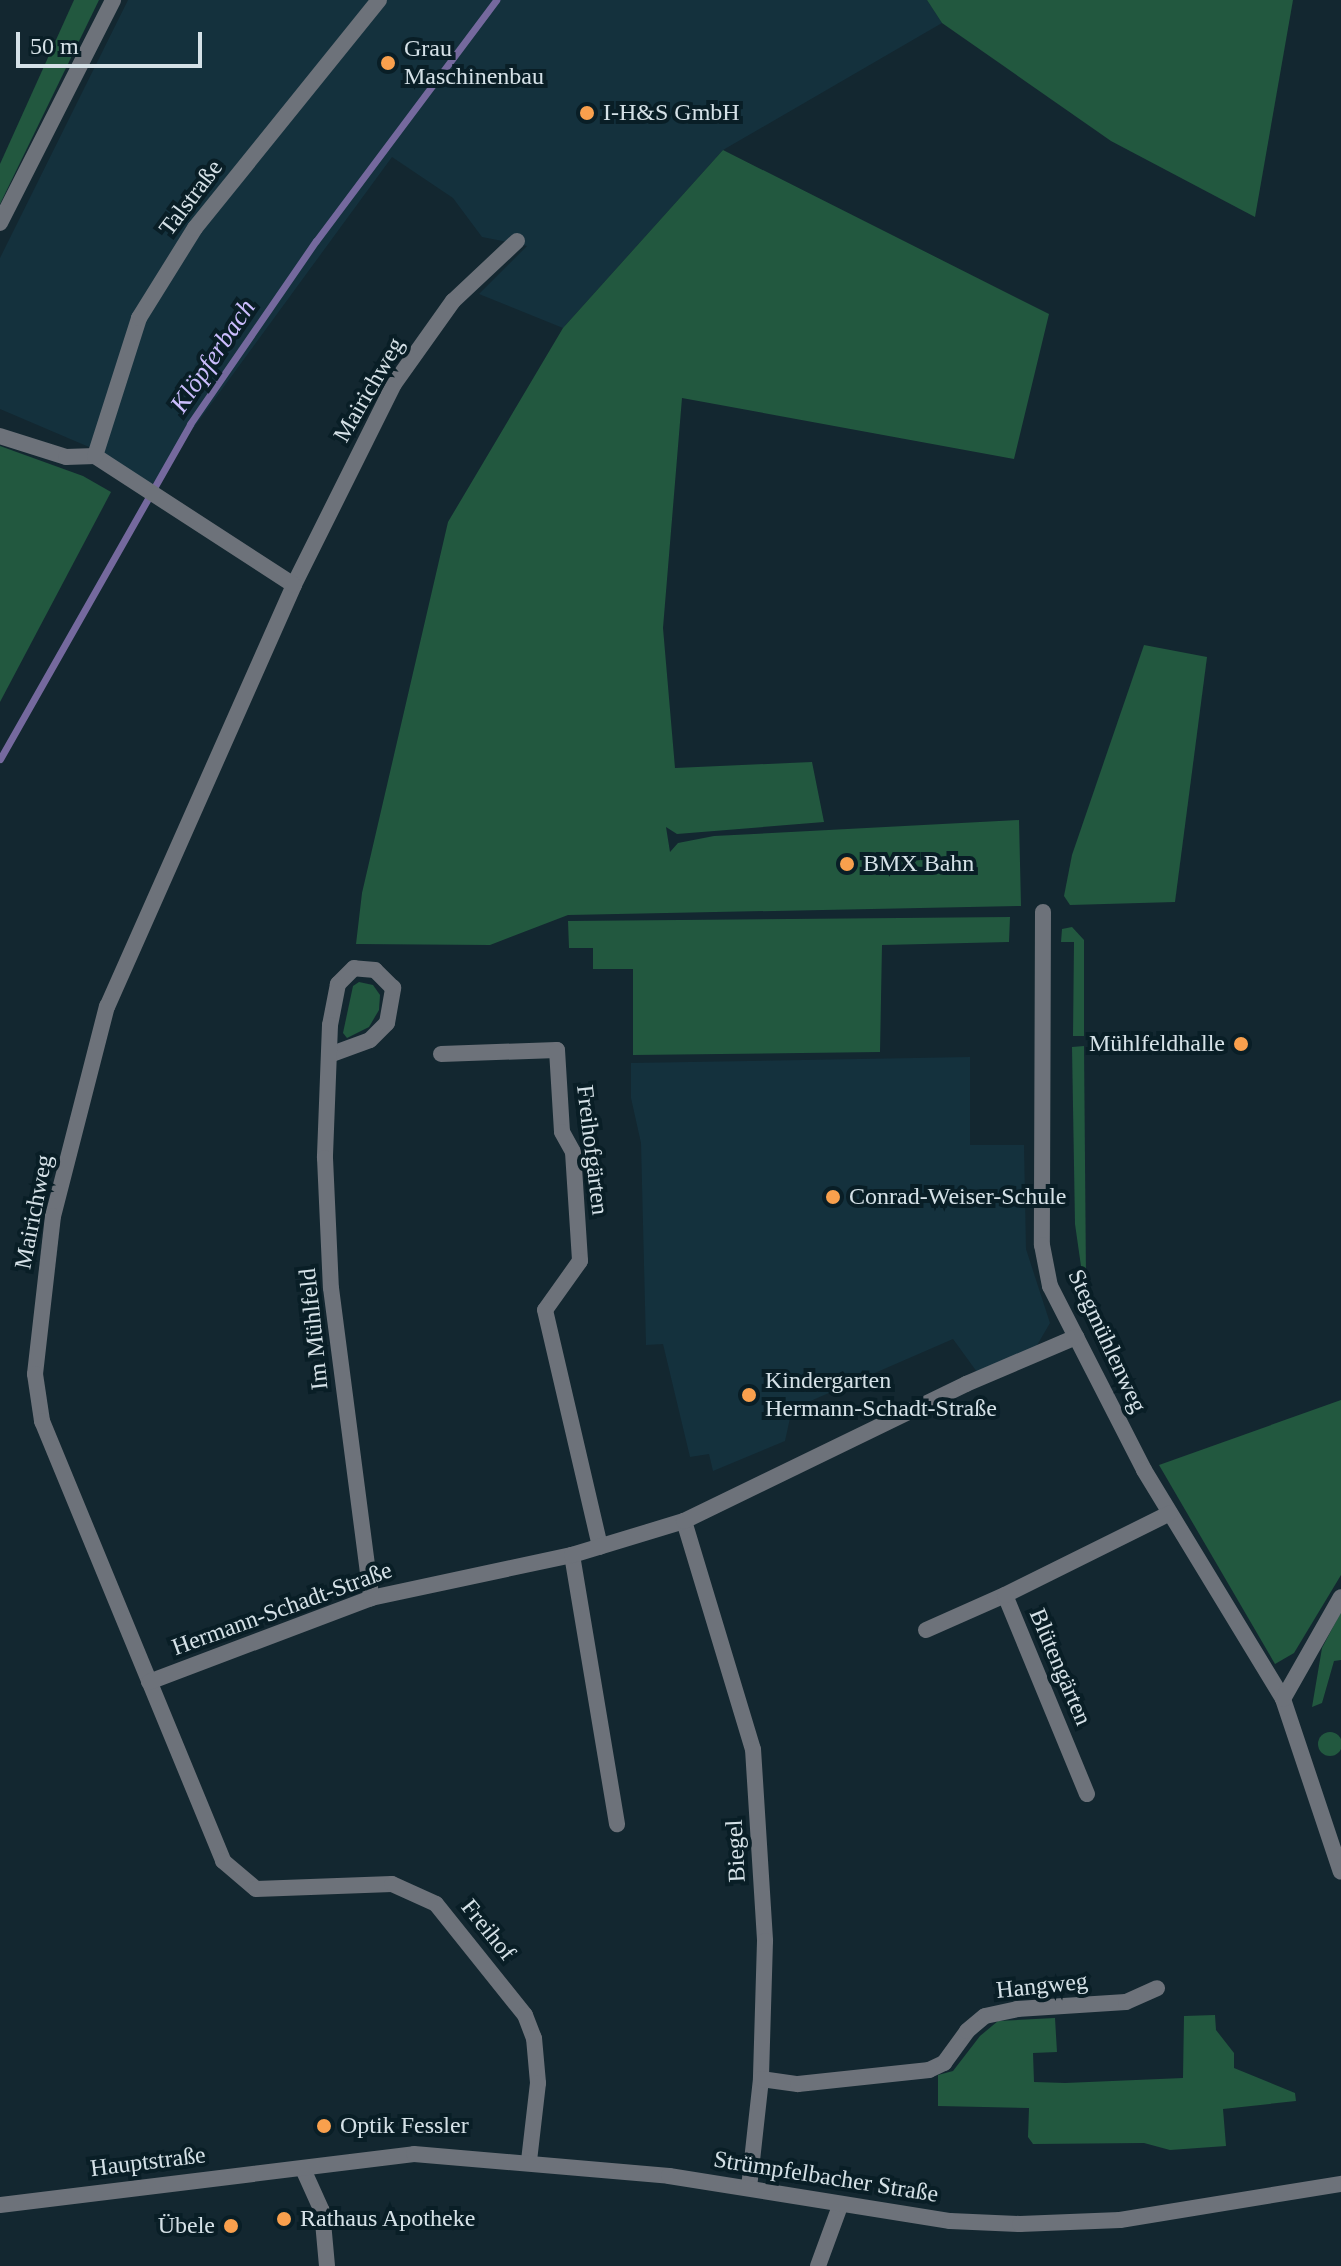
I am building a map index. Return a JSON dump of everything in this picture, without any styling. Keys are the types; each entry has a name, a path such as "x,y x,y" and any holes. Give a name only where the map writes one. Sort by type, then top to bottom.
{"street":[{"path":"0,223 113,0"},
{"name":"Talstraße","path":"95,456 139,318 195,228 379,0"},
{"name":"Mairichweg","path":"256,1889 223,1861 42,1421 35,1374 53,1216 107,1006 294,585 394,384 453,301 517,241"},
{"path":"0,436 66,457 95,456 294,585"},
{"name":"Stegmühlenweg","path":"1043,912 1042,1245 1050,1286 1170,1513 1283,1699 1341,1872"},
{"name":"Im Mühlfeld","path":"332,1054 370,1040 387,1023 393,988 375,970 354,968 338,984 330,1025 332,1054 325,1158 331,1288 371,1598"},
{"name":"Freihofgärten","path":"441,1054 557,1050 562,1132 573,1152 580,1261 545,1310 600,1547"},
{"name":"Hermann-Schadt-Straße","path":"149,1682 371,1598 572,1555 684,1521 966,1384 1076,1337"},
{"name":"Blütengärten","path":"1087,1794 1005,1595 1170,1513"},
{"name":"Biegel","path":"684,1521 753,1749 765,1941 761,2079 749,2187"},
{"path":"572,1555 617,1824"},
{"path":"926,1630 1005,1595"},
{"path":"1283,1699 1341,1597"},
{"name":"Freihof","path":"256,1889 392,1884 436,1904 525,2015 534,2038 538,2083 529,2161"},
{"name":"Hangweg","path":"761,2079 798,2084 929,2070 944,2063 985,2016 1017,2009 1126,2002 1157,1988"},
{"name":"Strümpfelbacher Straße","path":"303,2169 360,2157 414,2154 529,2161 749,2187 840,2206 950,2221 1120,2220 1341,2184"},
{"path":"303,2169 316,2189 322,2211 327,2266"},
{"name":"Hauptstraße","path":"0,2205 303,2169"},
{"path":"818,2266 840,2206"}],"shaded area":[{"path":"128,0 927,0 942,23 723,150 563,328 479,294 527,246 482,237 453,198 392,157 151,486 89,447 0,409 0,258"},
{"name":"Conrad-Weiser-Schule","path":"970,1057 970,1145 1024,1145 1026,1249 1050,1323 1036,1347 977,1372 953,1339 792,1409 785,1441 713,1471 709,1454 690,1457 663,1344 646,1345 641,1143 631,1098 631,1063"}],"green space":[{"path":"74,0 99,0 0,204 0,164"},
{"path":"927,0 1293,0 1255,217 1111,141 942,23"},
{"path":"723,150 1049,314 1014,459 682,398 663,628 675,768 812,762 824,822 677,834 666,827 670,852 678,843 714,836 1019,820 1021,906 568,915 490,945 356,944 362,893 448,522 563,328"},
{"path":"0,446 83,476 111,492 0,702"},
{"path":"1144,645 1207,657 1175,902 1070,905 1064,896 1072,855"},
{"path":"1010,917 1009,942 882,945 880,1052 633,1055 633,969 593,969 593,948 569,948 568,921"},
{"path":"1072,927 1084,940 1084,1036 1073,1036 1074,942 1061,942 1062,929"},
{"path":"359,982 373,985 380,995 379,1010 369,1027 347,1038 343,1033 353,986"},
{"path":"1084,1046 1086,1279 1083,1280 1075,1224 1072,1047"},
{"path":"1341,1400 1341,1575 1294,1653 1275,1664 1159,1465"},
{"path":"1341,1612 1341,1660 1334,1661 1322,1703 1312,1707 1322,1648"},
{"path":"1330,1732 1339,1735 1342,1744 1339,1753 1330,1756 1321,1753 1318,1744 1321,1735"},
{"path":"1215,2015 1216,2030 1234,2053 1234,2068 1295,2093 1296,2101 1223,2109 1226,2146 1170,2150 1144,2143 1033,2144 1028,2137 1029,2108 938,2106 938,2075 953,2071 980,2036 998,2021 1055,2018 1057,2052 1033,2053 1034,2082 1065,2083 1183,2078 1184,2016"}],"waterway":[{"name":"Klöpferbach","path":"0,759 190,424 316,241 496,0"}],"place":[{"name":"Grau Maschinenbau","path":"388,63"},
{"name":"I-H&S GmbH","path":"587,113"},
{"name":"BMX Bahn","path":"847,864"},
{"name":"Mühlfeldhalle","path":"1241,1044"},
{"name":"Conrad-Weiser-Schule","path":"833,1197"},
{"name":"Kindergarten Hermann-Schadt-Straße","path":"749,1395"},
{"name":"Optik Fessler","path":"324,2126"},
{"name":"Rathaus Apotheke","path":"284,2219"},
{"name":"Übele","path":"231,2226"}]}
